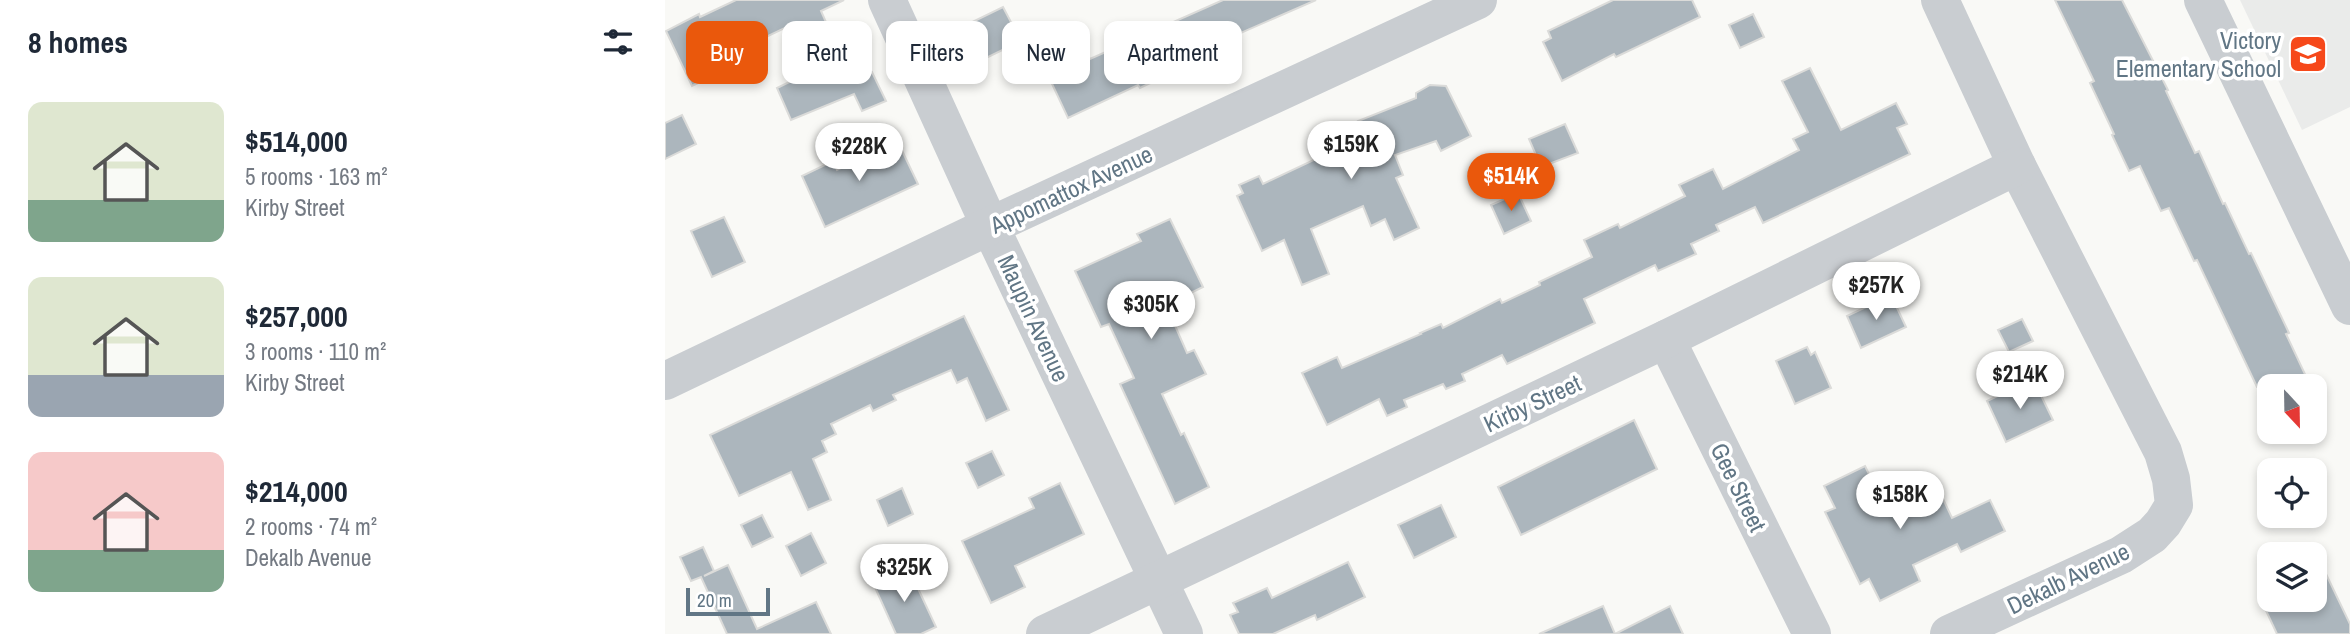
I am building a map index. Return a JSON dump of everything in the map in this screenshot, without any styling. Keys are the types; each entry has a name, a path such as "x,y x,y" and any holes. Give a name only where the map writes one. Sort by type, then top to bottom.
{"street":[{"name":"Maupin Avenue","path":"887,0 990,226 1184,634"},
{"name":"Appomattox Avenue","path":"665,381 990,226 1478,0"},
{"path":"1940,0 2017,166"},
{"path":"2203,0 2350,306"},
{"name":"Kirby Street","path":"1045,634 1667,340 2017,166"},
{"name":"Dekalb Avenue","path":"1949,634 2121,555 2152,535 2163,523 2173,505 2171,479 2163,452 2017,166"},
{"name":"Gee Street","path":"1667,340 1812,634"}],"shaded area":[{"name":"Victory Elementary School","path":"2240,0 2350,0 2350,107 2302,130"}],"building":[{"path":"736,0 844,0 821,11 825,21 782,21 782,29 768,36 768,21 686,21 686,73 666,31 699,14 700,17"},
{"path":"1223,0 1316,0 1242,32 1242,21 1176,21"},
{"path":"1613,0 1692,0 1700,17 1616,57 1614,54 1562,81 1543,42 1551,38 1548,31"},
{"path":"2055,0 2122,0 2168,90 2166,91 2195,153 2199,151 2223,204 2225,203 2249,254 2251,253 2289,333 2286,334 2305,374 2257,374 2257,387 2197,260 2194,261 2169,208 2161,211 2140,166 2129,171 2090,83 2094,81"},
{"path":"1003,7 1010,21 1002,21 1002,50 988,57 988,21 974,21"},
{"path":"1753,14 1764,37 1740,48 1729,25"},
{"path":"1104,53 1104,84 1148,84 1140,88 1138,85 1068,118 1052,84 1090,84 1090,59"},
{"path":"1810,68 1841,130 1896,103 1907,124 1897,128 1910,154 1763,223 1755,207 1716,225 1719,231 1691,244 1696,254 1658,271 1655,265 1584,299 1595,323 1507,364 1502,355 1462,374 1465,381 1446,389 1443,384 1404,400 1407,407 1387,416 1379,399 1327,425 1302,373 1337,357 1342,368 1441,324 1443,328 1500,299 1502,303 1592,257 1584,240 1618,224 1620,228 1685,196 1679,185 1713,169 1723,189 1799,150 1793,139 1808,132 1782,81"},
{"path":"872,72 886,101 862,111 854,94 791,120 777,88 785,84 872,84"},
{"path":"1430,85 1446,86 1471,136 1441,151 1436,141 1395,155 1403,175 1396,178 1419,228 1394,240 1385,219 1371,226 1363,206 1311,229 1329,274 1302,285 1284,240 1262,251 1237,196 1243,193 1239,185 1259,176 1263,184 1322,156 1325,163 1367,144 1358,121 1416,98 1416,93"},
{"path":"682,115 696,144 665,159 665,123"},
{"path":"1565,124 1578,153 1541,167 1529,139"},
{"path":"897,140 918,184 825,227 802,176 833,161 837,170"},
{"path":"1518,193 1531,221 1504,234 1491,205"},
{"path":"724,217 745,262 712,277 691,231"},
{"path":"1170,219 1203,287 1166,305 1187,353 1194,350 1206,374 1162,394 1209,487 1175,504 1120,384 1134,378 1109,324 1101,327 1075,271 1141,241 1137,234"},
{"path":"1891,295 1906,327 1861,348 1847,316"},
{"path":"964,316 1009,410 986,421 967,378 957,383 951,370 893,395 896,400 873,411 870,405 831,424 836,434 822,441 827,452 813,459 831,500 808,510 791,472 739,496 710,435"},
{"path":"2022,319 2033,341 2009,352 1998,330"},
{"path":"1807,347 1811,355 1815,352 1831,388 1795,404 1776,361"},
{"path":"2033,379 2053,420 2006,442 1987,401"},
{"path":"1634,420 1657,469 1521,535 1498,487"},
{"path":"992,451 1004,475 978,488 966,463"},
{"path":"1865,466 1886,509 1937,486 1952,518 1990,500 2005,531 1961,552 1957,544 1913,565 1920,581 1880,601 1869,579 1860,584 1825,512 1835,508 1824,486"},
{"path":"1060,483 1084,534 1015,566 1025,587 991,603 962,541 1034,508 1029,498"},
{"path":"902,488 913,514 888,526 877,500"},
{"path":"1441,505 1456,537 1414,558 1398,525"},
{"path":"762,515 773,537 752,547 741,525"},
{"path":"811,533 826,563 801,576 786,546"},
{"path":"703,547 714,571 704,576 728,565 757,629 816,602 831,634 727,634 701,577 691,581 680,557"},
{"path":"1348,562 1365,597 1317,620 1315,615 1273,634 1239,634 1230,615 1238,612 1233,603 1267,588 1272,598"},
{"path":"908,567 936,627 921,634 896,634 873,583"},
{"path":"2327,576 2350,624 2350,634 2277,634 2267,612 2327,612"},
{"path":"1603,606 1615,634 1539,634"},
{"path":"1670,606 1683,634 1615,634"}],"place":[{"name":"Victory Elementary School","path":"2308,54"}]}
